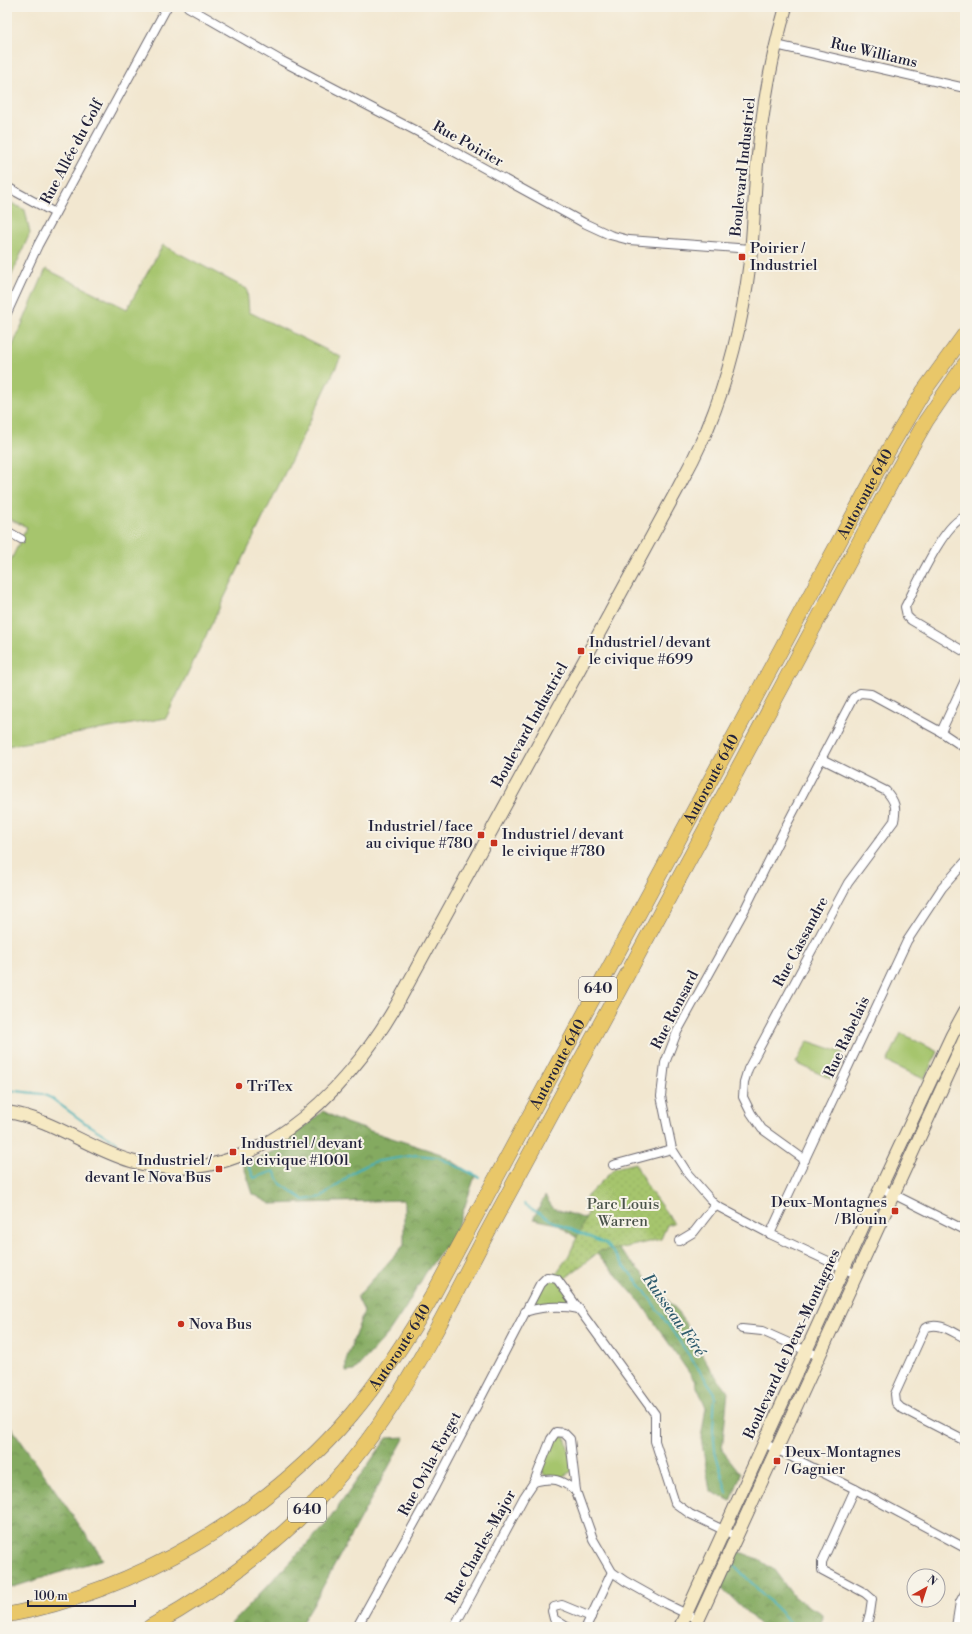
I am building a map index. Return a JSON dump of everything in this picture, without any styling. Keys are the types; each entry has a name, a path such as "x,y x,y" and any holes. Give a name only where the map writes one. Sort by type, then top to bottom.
{"highway":[{"name":"Autoroute 640","path":"7,1615 68,1600 114,1583 180,1552 225,1525 250,1508 289,1477 317,1451 378,1382 400,1350 434,1293 888,448 923,392 965,334"},
{"name":"Autoroute 640","path":"150,1627 177,1620 213,1589 255,1557 304,1514 367,1440 398,1396 472,1262 904,458 938,402 965,364"}],"street":[{"name":"Rue Allée du Golf","path":"7,313 38,245 167,7"},
{"name":"Rue Poirier","path":"188,7 282,61 391,117 588,225 610,235 629,240 751,249"},
{"name":"Boulevard Industriel","path":"7,1112 52,1124 107,1152 132,1161 168,1167 213,1163 240,1155 274,1140 307,1115 347,1076 380,1032 398,1004 694,457 714,411 732,353 741,315 751,249 758,149 776,45 786,7"},
{"name":"Rue Williams","path":"776,45 965,88"},
{"path":"7,187 56,213"},
{"path":"965,518 959,519 942,538 905,607 906,616 911,620 965,652"},
{"path":"7,531 21,539"},
{"path":"965,680 941,732 965,748"},
{"name":"Rue Ronsard","path":"856,1274 770,1234 715,1205 688,1174 672,1149 661,1096 665,1063 677,1032 744,911 786,826 853,698 860,693 871,694 941,732"},
{"name":"Rue Cassandre","path":"805,1160 762,1129 751,1113 743,1097 744,1082 748,1069 848,883 894,821 896,810 893,799 886,791 822,759"},
{"name":"Rue Rabelais","path":"770,1234 907,941 942,888 965,862"},
{"name":"Boulevard de Deux-Montagnes","path":"680,1627 723,1529 952,1035 965,1011"},
{"name":"Boulevard de Deux-Montagnes","path":"697,1623 893,1193 962,1054 965,1038"},
{"path":"613,1165 672,1149"},
{"path":"881,1188 965,1230"},
{"path":"679,1241 694,1232 715,1205"},
{"name":"Rue Ovila-Forget","path":"357,1627 435,1486 540,1284 547,1277 558,1279 655,1414 655,1441 675,1503 690,1514 736,1536"},
{"path":"525,1312 539,1308 562,1306 579,1309"},
{"path":"965,1338 941,1326 933,1324 925,1328 896,1394 896,1403 901,1408 965,1442"},
{"path":"742,1329 762,1331 818,1356"},
{"name":"Rue Charles-Major","path":"454,1627 524,1497 534,1482 551,1439 556,1432 564,1432 570,1439 576,1491 593,1539 612,1572 625,1581 686,1614 697,1623"},
{"path":"764,1443 855,1489 965,1548"},
{"name":"Rue Charles-Major","path":"534,1482 547,1479 558,1479 576,1491"},
{"path":"855,1489 822,1562 822,1570 865,1593 872,1599 866,1627"},
{"path":"586,1627 612,1572"},
{"path":"956,1627 960,1602 965,1593"},
{"path":"567,1627 554,1619 552,1611 554,1607 562,1604 591,1617"}],"green space":[{"path":"7,201 25,210 30,233 7,286"},
{"path":"163,245 247,289 249,312 341,357 166,718 7,746 7,568 27,527 7,518 7,359 46,269 127,309"},
{"path":"901,1033 938,1052 924,1079 887,1062"},
{"path":"808,1041 843,1053 831,1079 796,1063"},
{"path":"323,1111 346,1123 441,1154 475,1176 460,1221 446,1247 439,1254 425,1274 388,1334 354,1371 346,1372 346,1360 364,1311 357,1297 404,1245 404,1200 271,1204 253,1194 243,1164 275,1151"},
{"name":"Parc Louis Warren","path":"635,1163 648,1188 674,1223 667,1225 661,1239 623,1248 600,1251 563,1280 558,1278 555,1275 569,1255 588,1213 583,1200 615,1168"},
{"path":"545,1196 553,1208 592,1221 679,1312 709,1367 728,1392 722,1450 741,1474 731,1501 710,1491 701,1438 706,1407 694,1380 641,1303 594,1250 557,1224 533,1219"},
{"path":"557,1279 570,1298 562,1306 539,1308 533,1302 540,1284"},
{"path":"7,1421 103,1559 7,1589"},
{"path":"564,1433 574,1470 558,1479 547,1479 540,1467 551,1439"},
{"path":"405,1437 315,1601 299,1627 228,1627 326,1524 387,1438"},
{"path":"735,1550 758,1559 774,1570 794,1597 822,1614 821,1627 762,1627 718,1584"}],"waterway":[{"name":"Ruisseau Féré","path":"7,1090 42,1094 51,1098 88,1125 117,1142"},
{"name":"Ruisseau Féré","path":"249,1166 254,1178 274,1171 281,1184 304,1200 322,1197 355,1171 373,1162 416,1155 438,1157 479,1177"},
{"name":"Ruisseau Féré","path":"524,1204 554,1222 606,1244 644,1290 715,1393 713,1430 715,1451 727,1493"},
{"name":"Ruisseau Féré","path":"731,1562 795,1627"}],"place":[{"name":"Poirier / Industriel","path":"742,257"},
{"name":"Industriel / devant le civique #699","path":"581,651"},
{"name":"Industriel / face au civique #780","path":"481,835"},
{"name":"Industriel / devant le civique #780","path":"494,843"},
{"name":"TriTex","path":"239,1086"},
{"name":"Industriel / devant le civique #1001","path":"233,1152"},
{"name":"Industriel / devant le Nova Bus","path":"219,1169"},
{"name":"Deux-Montagnes / Blouin","path":"895,1211"},
{"name":"Nova Bus","path":"181,1324"},
{"name":"Deux-Montagnes / Gagnier","path":"777,1461"}]}
